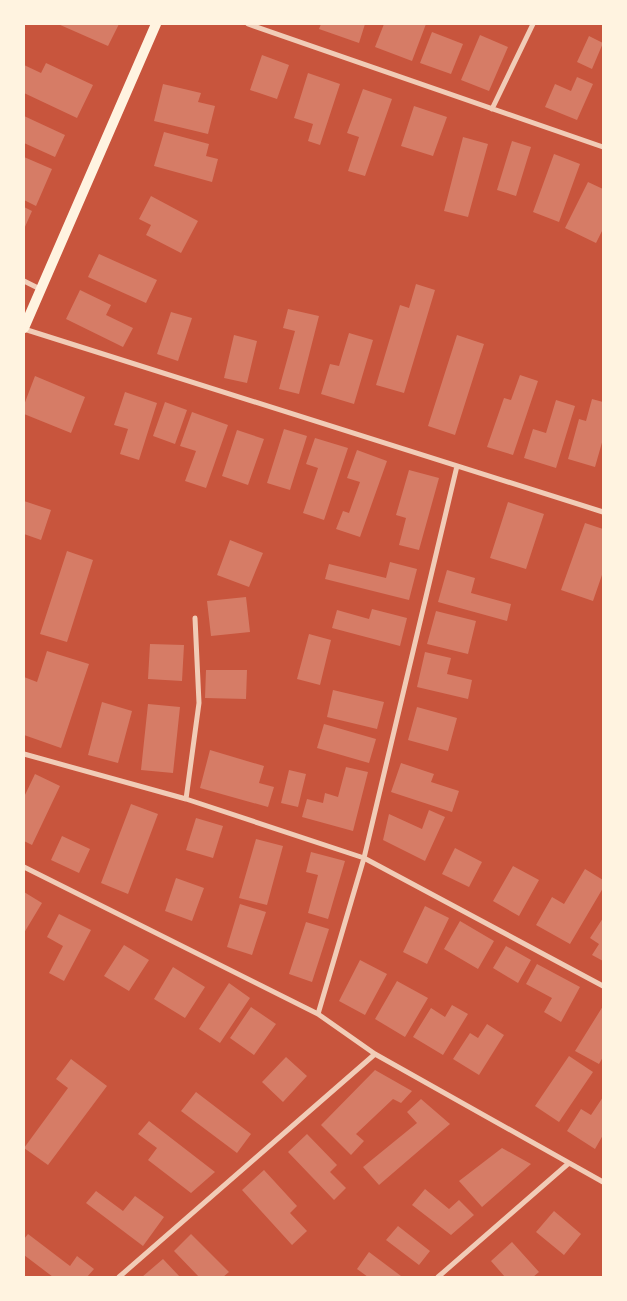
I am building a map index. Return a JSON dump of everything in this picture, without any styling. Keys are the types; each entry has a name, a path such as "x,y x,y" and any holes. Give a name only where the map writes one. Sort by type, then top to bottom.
{"main road":[{"path":"24,328 156,24"}],"street":[{"path":"248,24 603,147"},
{"path":"492,109 533,24"},
{"path":"24,281 40,289"},
{"path":"24,328 603,512"},
{"path":"318,1014 364,858 458,466"},
{"path":"186,799 199,703 196,618"},
{"path":"24,754 186,799 364,858 603,986"},
{"path":"24,867 318,1014 375,1054 603,1182"},
{"path":"119,1277 375,1054"},
{"path":"438,1277 569,1163"}],"building":[{"path":"58,24 119,24 108,46"},
{"path":"321,24 365,24 359,43 319,29"},
{"path":"384,24 426,24 412,61 375,47"},
{"path":"432,32 463,44 451,74 420,63"},
{"path":"480,35 508,47 489,91 461,80"},
{"path":"589,36 603,43 592,69 577,62"},
{"path":"262,55 289,65 277,99 250,90"},
{"path":"46,63 93,85 77,118 24,93 24,65 41,73"},
{"path":"308,73 340,84 320,145 308,141 313,124 294,118"},
{"path":"577,77 593,84 577,120 545,107 555,84 571,91"},
{"path":"163,84 201,93 198,102 215,106 208,134 154,121"},
{"path":"363,89 392,99 365,176 348,171 359,137 347,133"},
{"path":"414,106 447,117 433,156 401,146"},
{"path":"24,116 65,135 55,157 24,143"},
{"path":"164,132 209,144 206,156 218,159 212,182 154,166"},
{"path":"463,137 488,144 468,217 444,211"},
{"path":"512,141 531,147 516,196 497,190"},
{"path":"554,154 580,164 559,222 533,212"},
{"path":"24,157 52,169 36,206 24,200"},
{"path":"588,182 603,189 603,229 596,243 565,228"},
{"path":"151,196 198,221 181,253 146,235 151,225 139,219"},
{"path":"24,207 32,211 24,229"},
{"path":"99,254 157,280 146,303 88,277"},
{"path":"416,284 435,290 404,393 376,385 400,305 409,308"},
{"path":"80,290 111,305 106,315 133,328 123,347 66,319"},
{"path":"288,309 319,316 299,394 279,389 295,331 283,328"},
{"path":"171,312 192,318 178,361 157,354"},
{"path":"349,333 373,340 354,404 321,394 330,364 339,366"},
{"path":"234,335 257,341 247,383 224,378"},
{"path":"457,335 484,344 455,435 428,426"},
{"path":"520,375 538,381 513,455 487,447 504,398 511,400"},
{"path":"35,376 85,397 71,433 24,414 24,405"},
{"path":"125,392 157,403 139,460 120,454 128,429 114,425"},
{"path":"592,399 603,402 603,439 595,467 568,459 579,419 586,421"},
{"path":"556,400 575,406 556,468 524,458 533,429 546,433"},
{"path":"165,402 187,410 175,444 153,436"},
{"path":"192,412 228,425 206,488 185,481 196,451 180,446"},
{"path":"284,429 307,436 290,490 267,483"},
{"path":"237,430 264,439 248,485 222,476"},
{"path":"315,438 348,448 324,520 303,513 318,468 306,464"},
{"path":"357,450 387,461 360,537 336,529 343,511 349,513 360,482 347,478"},
{"path":"409,470 439,478 419,550 399,545 406,518 396,515"},
{"path":"24,501 51,510 41,540 24,534"},
{"path":"508,502 544,514 526,569 490,558"},
{"path":"585,523 603,529 603,572 593,601 561,590"},
{"path":"230,540 263,553 249,587 217,575"},
{"path":"67,551 93,560 67,642 40,634"},
{"path":"390,562 417,569 409,600 325,579 329,564 386,578"},
{"path":"447,570 475,578 471,593 511,604 507,621 438,602"},
{"path":"246,597 250,632 211,636 207,601"},
{"path":"372,609 407,618 400,646 332,628 337,610 369,619"},
{"path":"436,611 476,621 468,654 427,644"},
{"path":"309,634 331,640 320,685 297,679"},
{"path":"150,644 184,645 182,681 148,679"},
{"path":"47,651 89,664 61,748 24,735 24,677 37,682"},
{"path":"425,652 451,658 447,674 472,680 468,699 417,687"},
{"path":"206,670 247,670 246,699 205,698"},
{"path":"333,690 384,702 377,729 327,717"},
{"path":"102,702 132,711 118,763 88,755"},
{"path":"148,704 180,707 173,773 141,770"},
{"path":"417,707 457,718 448,751 408,740"},
{"path":"324,724 376,739 369,763 317,748"},
{"path":"210,750 264,766 259,783 274,787 268,807 200,788"},
{"path":"401,763 434,774 431,782 459,791 452,812 391,792"},
{"path":"346,767 368,772 353,831 302,817 307,799 323,803 325,793 338,797"},
{"path":"289,770 306,774 298,807 281,803"},
{"path":"35,774 60,786 32,845 24,841 24,797"},
{"path":"131,804 158,814 128,894 101,883"},
{"path":"429,810 445,817 425,861 383,840 389,814 422,829"},
{"path":"196,818 223,826 213,858 186,850"},
{"path":"62,836 90,849 79,873 51,860"},
{"path":"256,839 283,846 267,905 239,898"},
{"path":"455,848 482,862 469,887 442,874"},
{"path":"311,852 345,861 328,919 308,913 318,875 306,872"},
{"path":"513,866 539,880 519,916 493,901"},
{"path":"585,869 603,880 603,888 570,944 536,925 552,897 564,904"},
{"path":"176,878 204,888 192,921 165,911"},
{"path":"24,892 42,903 24,933"},
{"path":"240,904 266,912 252,955 227,947"},
{"path":"425,906 449,918 427,964 403,952"},
{"path":"59,914 91,930 64,981 49,973 63,946 47,937"},
{"path":"603,918 603,961 592,955 599,944 590,938"},
{"path":"460,921 494,941 478,969 444,949"},
{"path":"306,922 329,929 312,982 289,974"},
{"path":"124,945 149,960 129,991 104,976"},
{"path":"506,946 531,960 518,983 493,968"},
{"path":"360,960 387,974 365,1015 339,1001"},
{"path":"537,964 580,987 561,1022 544,1012 552,998 526,984"},
{"path":"173,967 205,987 185,1018 154,999"},
{"path":"397,981 428,998 405,1037 375,1019"},
{"path":"229,983 250,998 220,1043 199,1029"},
{"path":"452,1005 468,1014 443,1055 413,1037 431,1008 445,1017"},
{"path":"603,1006 603,1057 599,1064 575,1051"},
{"path":"251,1007 276,1024 254,1055 230,1038"},
{"path":"487,1024 504,1035 479,1075 453,1059 470,1033 478,1038"},
{"path":"569,1056 593,1072 559,1122 535,1106"},
{"path":"286,1057 307,1076 283,1102 262,1082"},
{"path":"71,1059 107,1086 48,1165 24,1148 68,1088 56,1079"},
{"path":"375,1070 412,1091 401,1103 393,1099 356,1134 364,1141 351,1155 321,1125"},
{"path":"196,1092 251,1134 237,1153 181,1111"},
{"path":"603,1097 603,1135 595,1149 567,1131 581,1109 591,1115"},
{"path":"421,1099 450,1124 379,1185 363,1167 417,1123 407,1112"},
{"path":"149,1121 215,1172 191,1193 148,1160 157,1148 138,1134"},
{"path":"307,1134 337,1165 330,1172 346,1188 334,1200 288,1152"},
{"path":"502,1148 531,1164 482,1207 459,1181"},
{"path":"264,1170 297,1206 290,1213 307,1231 292,1245 242,1190"},
{"path":"425,1189 449,1209 459,1200 474,1215 451,1235 412,1205"},
{"path":"96,1191 123,1211 135,1196 164,1217 143,1246 86,1203"},
{"path":"554,1211 581,1234 564,1255 536,1232"},
{"path":"398,1226 430,1251 419,1265 386,1240"},
{"path":"28,1234 70,1266 77,1256 94,1269 87,1277 53,1277 24,1255 24,1239"},
{"path":"191,1234 229,1272 223,1277 199,1277 174,1251"},
{"path":"512,1242 539,1272 533,1277 505,1277 491,1261"},
{"path":"369,1252 401,1276 368,1277 357,1269"},
{"path":"163,1259 180,1277 142,1277"}]}
